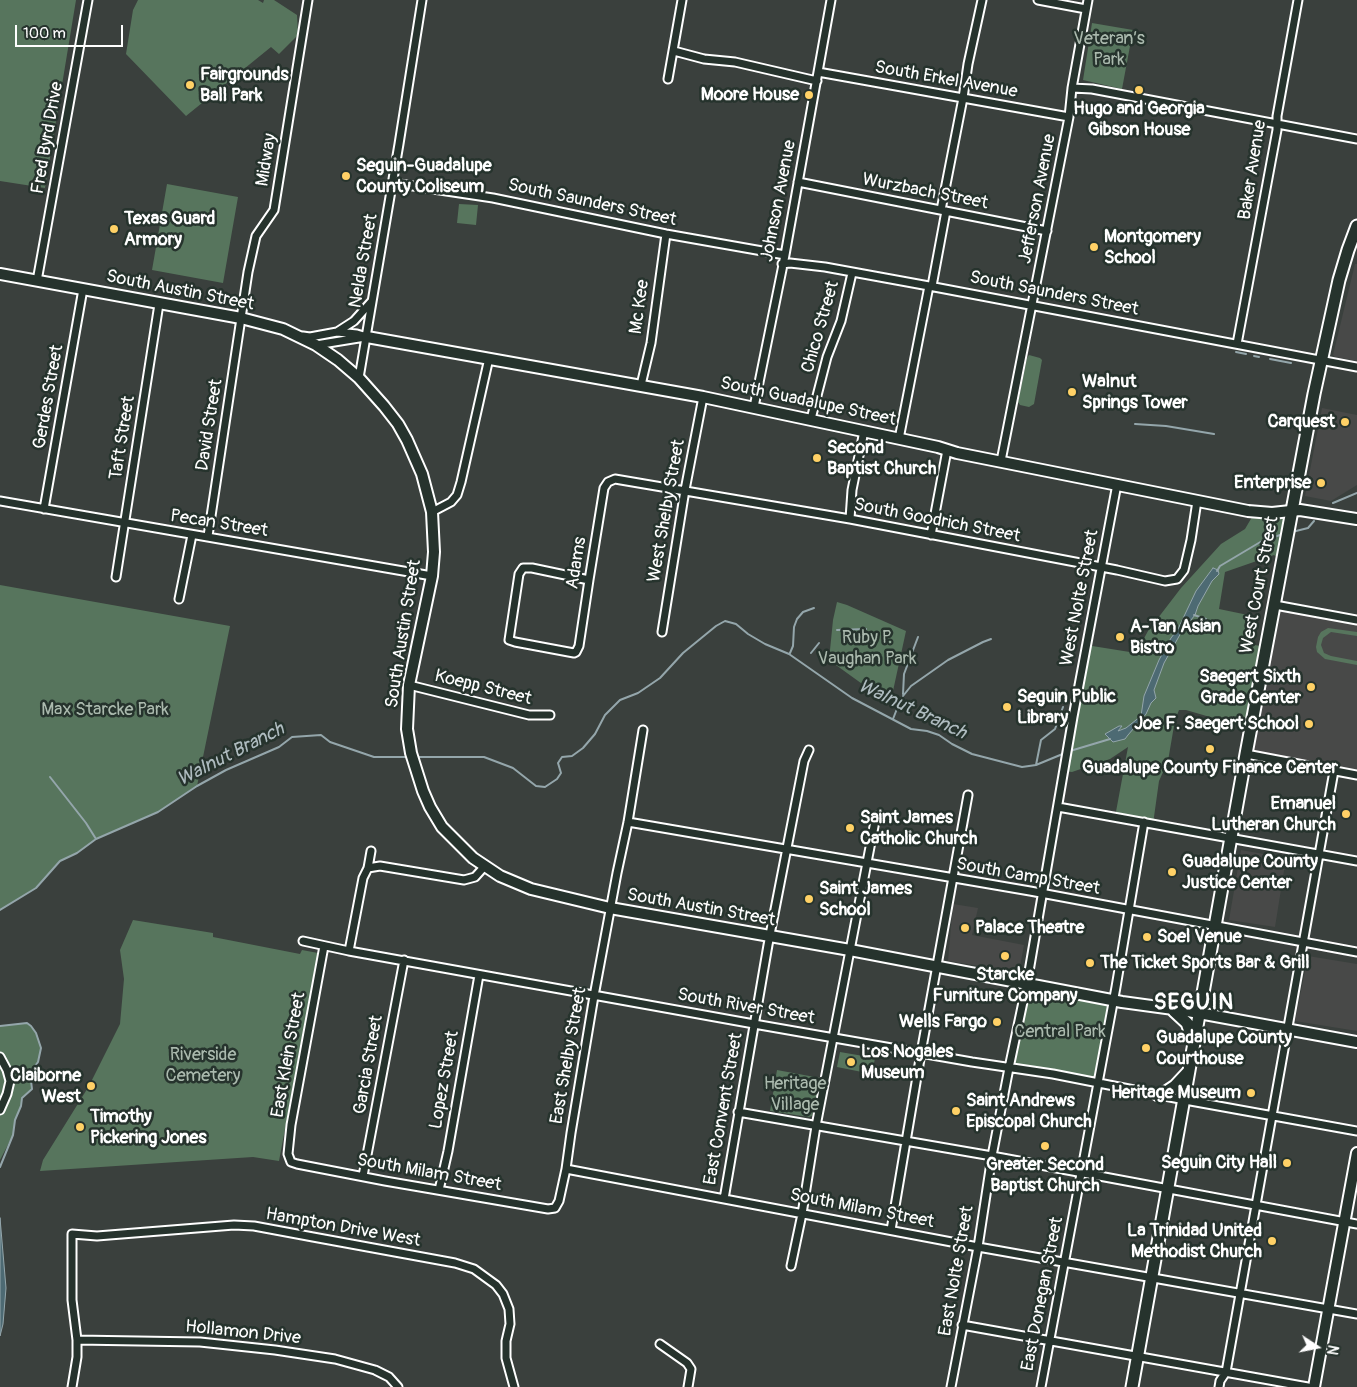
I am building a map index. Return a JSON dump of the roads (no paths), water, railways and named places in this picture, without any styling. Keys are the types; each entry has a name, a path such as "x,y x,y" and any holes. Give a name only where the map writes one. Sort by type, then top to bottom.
{"main road":[{"name":"West Court Street","path":"1195,1044 1246,754 1320,360 1342,267 1357,226"},
{"name":"South Austin Street","path":"0,274 241,318 274,326 316,345 338,360 359,378 384,406 398,424 407,440 422,474 432,512 434,552 432,576 409,685 407,717 411,753 420,784 430,807 442,827 484,867 514,883 531,889 610,908 850,950 1174,1011 1357,1042"},
{"name":"South Guadalupe Street","path":"367,337 704,397 947,450 1265,514 1303,510 1357,519"},
{"path":"1132,1387 1195,1044 1187,1023 1174,1011"},
{"path":"1158,1095 1174,1086 1190,1070"},
{"path":"1314,1387 1357,1153"}],"street":[{"name":"Fred Byrd Drive","path":"37,281 88,0"},
{"name":"Midway","path":"241,318 256,236 274,210 308,0"},
{"name":"Nelda Street","path":"359,378 422,0"},
{"path":"668,79 682,0"},
{"name":"Johnson Avenue","path":"754,407 831,0"},
{"path":"899,439 931,286 964,98 968,64 982,0"},
{"path":"1038,0 1086,9"},
{"name":"Jefferson Avenue","path":"1002,461 1069,116 1072,88 1088,0"},
{"name":"Baker Avenue","path":"1237,344 1275,139 1277,116 1298,0"},
{"path":"674,51 704,59 735,62 817,81"},
{"name":"South Erkel Avenue","path":"818,72 1069,116"},
{"path":"1072,88 1092,89 1357,138"},
{"name":"Wurzbach Street","path":"798,182 1047,231"},
{"name":"South Saunders Street","path":"393,183 493,198 666,234 784,255"},
{"name":"Mc Kee","path":"641,385 651,343 666,234"},
{"name":"South Saunders Street","path":"782,264 800,264 931,286 1357,367"},
{"name":"Chico Street","path":"811,419 827,357 841,321 852,273"},
{"name":"Gerdes Street","path":"44,509 83,289"},
{"path":"337,332 354,320 372,300"},
{"name":"Taft Street","path":"116,577 159,304"},
{"name":"David Street","path":"208,536 241,318"},
{"path":"297,335 310,337 337,332 367,337"},
{"name":"South Guadalupe Street","path":"316,345 367,337"},
{"path":"432,512 451,502 457,495 488,358"},
{"name":"West Shelby Street","path":"662,632 685,490 704,397"},
{"path":"850,520 852,490 864,431"},
{"path":"931,535 947,450"},
{"name":"South Goodrich Street","path":"610,481 620,479 685,490 931,535 1165,581 1177,579 1181,575 1186,563 1197,501"},
{"name":"Adams","path":"589,580 532,568 523,568 519,574 510,640 576,652 579,646 604,488 610,481"},
{"name":"West Nolte Street","path":"1027,983 1070,734 1117,484"},
{"name":"Pecan Street","path":"0,502 192,535 208,536 432,576"},
{"path":"179,599 192,535"},
{"path":"1275,605 1357,620"},
{"name":"Koepp Street","path":"409,685 529,715 550,715"},
{"path":"610,908 628,822 643,730"},
{"name":"East Convent Street","path":"724,1199 786,850 804,761 809,750"},
{"path":"1246,754 1357,775"},
{"path":"1219,1387 1220,1381 1226,1372 1289,1030 1334,771"},
{"path":"891,1230 968,796"},
{"path":"1058,807 1357,861"},
{"path":"791,1266 876,816"},
{"name":"South Camp Street","path":"628,822 953,878 1357,952"},
{"name":"East Donegan Street","path":"1041,1387 1098,1083 1144,822"},
{"path":"349,951 363,878 368,868 371,851"},
{"path":"368,868 380,866 464,880 475,877 484,867"},
{"name":"East Shelby Street","path":"555,1208 560,1201 566,1170 610,908"},
{"name":"South River Street","path":"303,941 594,996 1009,1068 1025,1069 1273,1117 1357,1131"},
{"name":"East Klein Street","path":"297,1164 291,1162 288,1154 291,1126 324,946"},
{"name":"Garcia Street","path":"363,1176 404,960"},
{"name":"Lopez Street","path":"439,1190 448,1151 479,975"},
{"name":"East Nolte Street","path":"951,1387 978,1247 992,1156 1027,983"},
{"path":"0,1057 10,1080 7,1094 0,1110"},
{"path":"738,1112 992,1156 1357,1224"},
{"name":"South Milam Street","path":"297,1164 548,1209 555,1208"},
{"name":"South Milam Street","path":"566,1170 978,1247 1357,1314"},
{"name":"Hampton Drive West","path":"77,1340 72,1300 72,1234 97,1236 201,1226 247,1226 455,1263 474,1269 496,1285 503,1294 509,1309 510,1324 506,1341 506,1358 514,1387"},
{"path":"962,1324 1308,1387"},
{"path":"72,1387 77,1357 77,1340"},
{"name":"Hollamon Drive","path":"77,1340 200,1342 275,1350 335,1359 375,1370 389,1378 398,1387"},
{"path":"660,1344 687,1363 691,1369 687,1386"}],"water":[{"path":"1213,568 1218,570 1219,574 1212,581 1195,615 1182,631 1164,663 1154,690 1156,698 1151,703 1146,714 1125,739 1113,742 1105,734 1119,726 1122,726 1118,731 1126,728 1141,716 1144,696 1159,660 1178,629 1196,591"},
{"path":"0,1218 6,1288 0,1336"}],"waterway":[{"path":"1236,352 1246,354"},
{"path":"1254,356 1259,357"},
{"path":"1270,359 1291,363"},
{"path":"1135,424 1166,426 1214,434"},
{"name":"Walnut Branch","path":"1333,503 1357,493"},
{"name":"Walnut Branch","path":"1292,532 1308,528 1314,521"},
{"name":"Walnut Branch","path":"1217,571 1220,566 1262,541 1283,534"},
{"path":"790,653 793,646 794,627 797,619 803,612 814,608"},
{"path":"1194,615 1206,619"},
{"name":"Walnut Branch","path":"417,757 484,757 513,768 536,786 545,787 557,779 561,773 558,763 562,757 572,756 583,748 595,734 605,715 620,700 638,693 660,678 683,653 725,621 736,624 765,644 789,654 852,698 911,729 939,735 972,754 1022,767 1036,765 1065,753"},
{"path":"837,630 866,629"},
{"path":"903,694 904,674 918,637"},
{"path":"903,696 911,686 948,660 991,639"},
{"path":"811,653 819,643"},
{"path":"893,719 900,701"},
{"path":"1036,765 1041,740 1055,729 1063,707"},
{"name":"Walnut Branch","path":"0,910 36,888 60,861 77,853 96,839 158,812 197,786 226,770 279,747 292,737 321,735 330,742 374,757 409,757"},
{"name":"Walnut Branch","path":"1070,751 1110,739"},
{"path":"50,777 86,823 96,839"},
{"name":"Walnut Branch","path":"0,1026 27,1023 36,1033 41,1048 38,1062 30,1073 32,1089 22,1098 15,1120 13,1135 0,1167"}],"place":[{"name":"Fairgrounds Ball Park","path":"190,85"},
{"name":"Hugo and Georgia Gibson House","path":"1139,90"},
{"name":"Moore House","path":"809,95"},
{"name":"Seguin-Guadalupe County Coliseum","path":"346,176"},
{"name":"Texas Guard Armory","path":"114,229"},
{"name":"Montgomery School","path":"1094,247"},
{"name":"Walnut Springs Tower","path":"1072,392"},
{"name":"Carquest","path":"1345,422"},
{"name":"Second Baptist Church","path":"817,458"},
{"name":"Enterprise","path":"1321,483"},
{"name":"A-Tan Asian Bistro","path":"1120,637"},
{"name":"Saegert Sixth Grade Center","path":"1311,687"},
{"name":"Seguin Public Library","path":"1007,707"},
{"name":"Joe F. Saegert School","path":"1309,724"},
{"name":"Guadalupe County Finance Center","path":"1210,749"},
{"name":"Emanuel Lutheran Church","path":"1346,814"},
{"name":"Saint James Catholic Church","path":"850,828"},
{"name":"Guadalupe County Justice Center","path":"1172,872"},
{"name":"Saint James School","path":"809,899"},
{"name":"Palace Theatre","path":"965,928"},
{"name":"Soel Venue","path":"1147,937"},
{"name":"Starcke Furniture Company","path":"1005,956"},
{"name":"The Ticket Sports Bar & Grill","path":"1090,963"},
{"name":"Wells Fargo","path":"997,1022"},
{"name":"Guadalupe County Courthouse","path":"1146,1048"},
{"name":"Los Nogales Museum","path":"851,1062"},
{"name":"Claiborne West","path":"91,1086"},
{"name":"Heritage Museum","path":"1251,1093"},
{"name":"Saint Andrews Episcopal Church","path":"956,1111"},
{"name":"Timothy Pickering Jones","path":"80,1127"},
{"name":"Greater Second Baptist Church","path":"1045,1146"},
{"name":"Seguin City Hall","path":"1287,1163"},
{"name":"La Trinidad United Methodist Church","path":"1272,1241"}],"district":[{"name":"SEGUIN","path":"1194,1003"}],"park label":[{"name":"Veteran’s Park","path":"1109,49"},
{"name":"Ruby P. Vaughan Park","path":"867,648"},
{"name":"Max Starcke Park","path":"105,710"},
{"name":"Central Park","path":"1060,1032"},
{"name":"Riverside Cemetery","path":"203,1065"},
{"name":"Heritage Village","path":"795,1094"}]}
